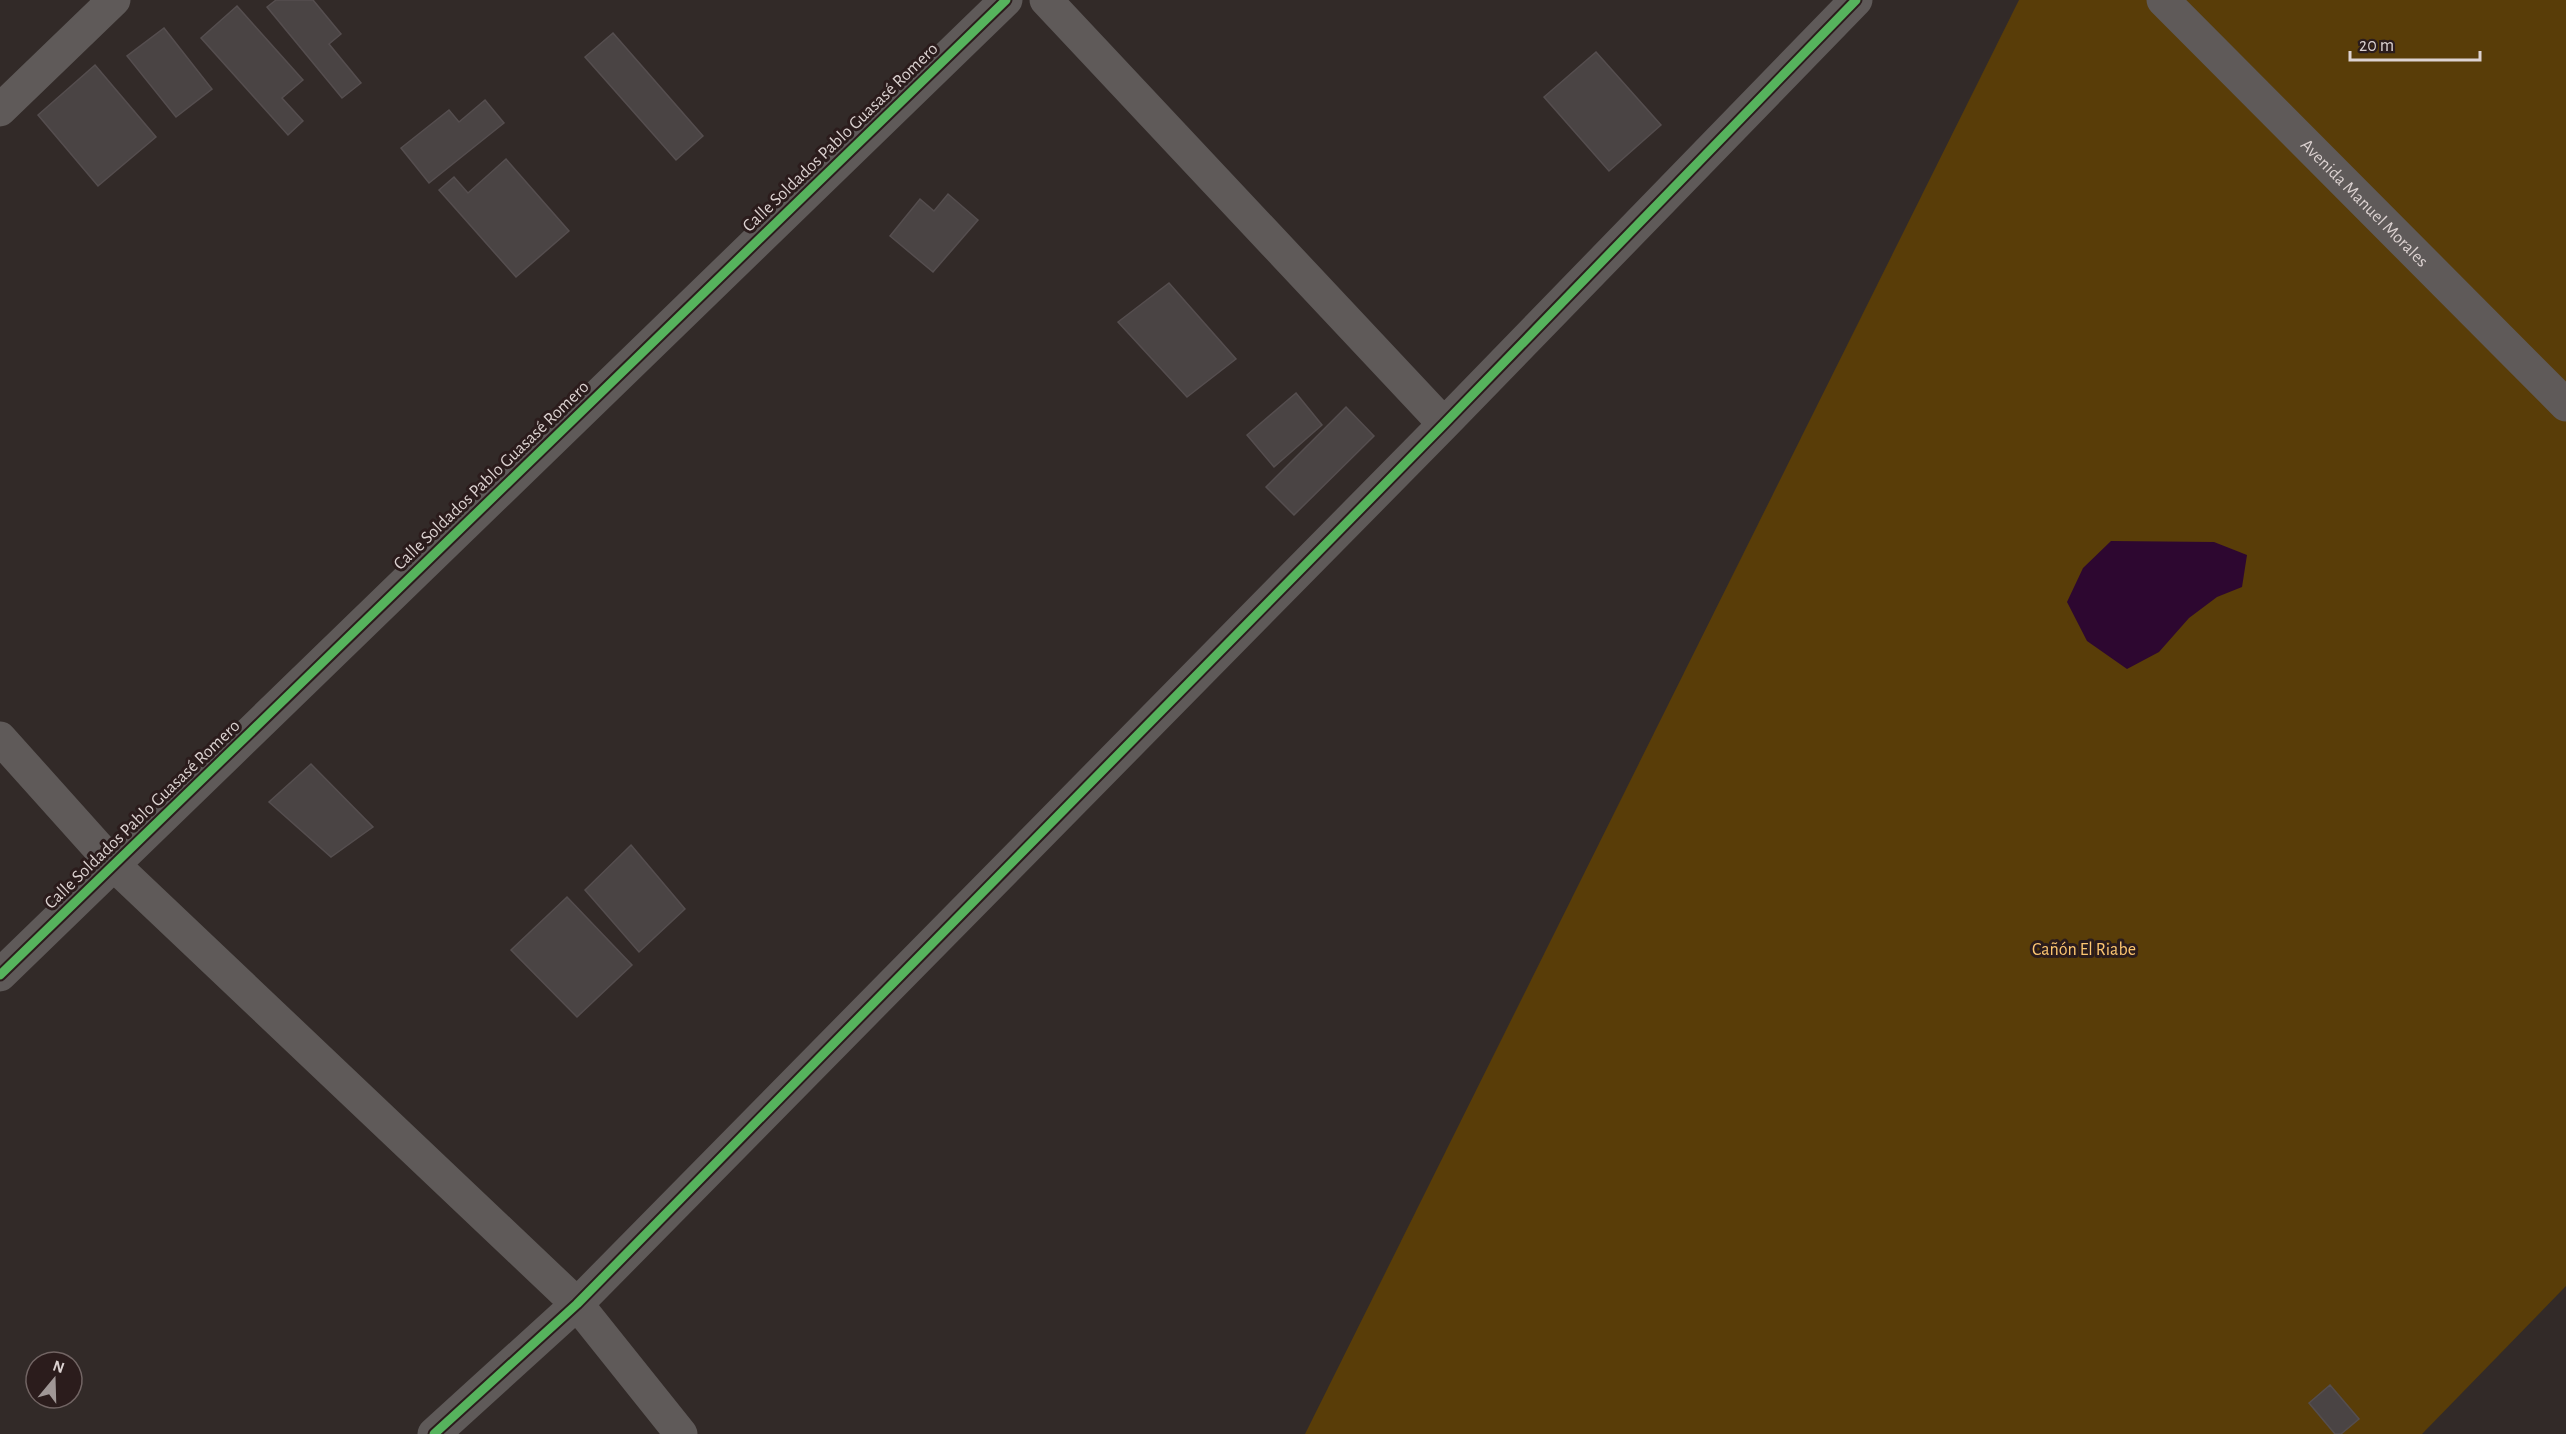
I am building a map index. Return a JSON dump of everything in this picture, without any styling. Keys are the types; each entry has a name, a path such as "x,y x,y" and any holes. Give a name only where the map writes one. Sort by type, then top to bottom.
{"street":[{"path":"0,110 114,0"},
{"name":"Calle Soldados Pablo Guasasé Romero","path":"0,975 1006,0"},
{"path":"1046,0 1444,424"},
{"path":"434,1434 577,1304 1444,424 1856,0"},
{"name":"Avenida Manuel Morales","path":"2163,0 2566,405"},
{"path":"0,738 114,864 577,1304 681,1434"}],"green space":[{"name":"Cañón El Riabe","path":"2019,0 2566,0 2566,1286 2422,1434 1305,1434"}],"shaded area":[{"path":"2111,541 2214,542 2247,555 2242,587 2217,597 2189,618 2159,652 2127,669 2087,641 2067,602 2083,568"}],"building":[{"path":"276,0 313,0 341,34 329,44 361,83 342,98 267,7"},
{"path":"237,6 303,80 282,98 303,121 288,135 201,38"},
{"path":"164,28 212,89 176,117 127,56"},
{"path":"613,33 703,136 676,160 585,57"},
{"path":"1596,52 1661,125 1609,171 1544,97"},
{"path":"95,65 156,137 98,186 38,115"},
{"path":"485,100 504,123 429,183 401,148 449,110 459,122"},
{"path":"506,159 569,231 516,277 439,190 454,177 468,193"},
{"path":"948,194 978,220 933,272 890,236 920,199 934,211"},
{"path":"1169,283 1236,359 1187,397 1118,322"},
{"path":"1296,393 1322,425 1274,467 1247,435"},
{"path":"1346,407 1374,436 1294,515 1266,487"},
{"path":"311,764 373,827 331,857 269,802"},
{"path":"631,845 685,909 639,952 585,890"},
{"path":"567,897 632,965 577,1017 511,950"},
{"path":"2330,1385 2359,1419 2341,1434 2335,1434 2309,1403"}],"cycle path":[{"path":"0,975 1006,0"},
{"path":"434,1434 577,1304 1444,424 1856,0"}]}
